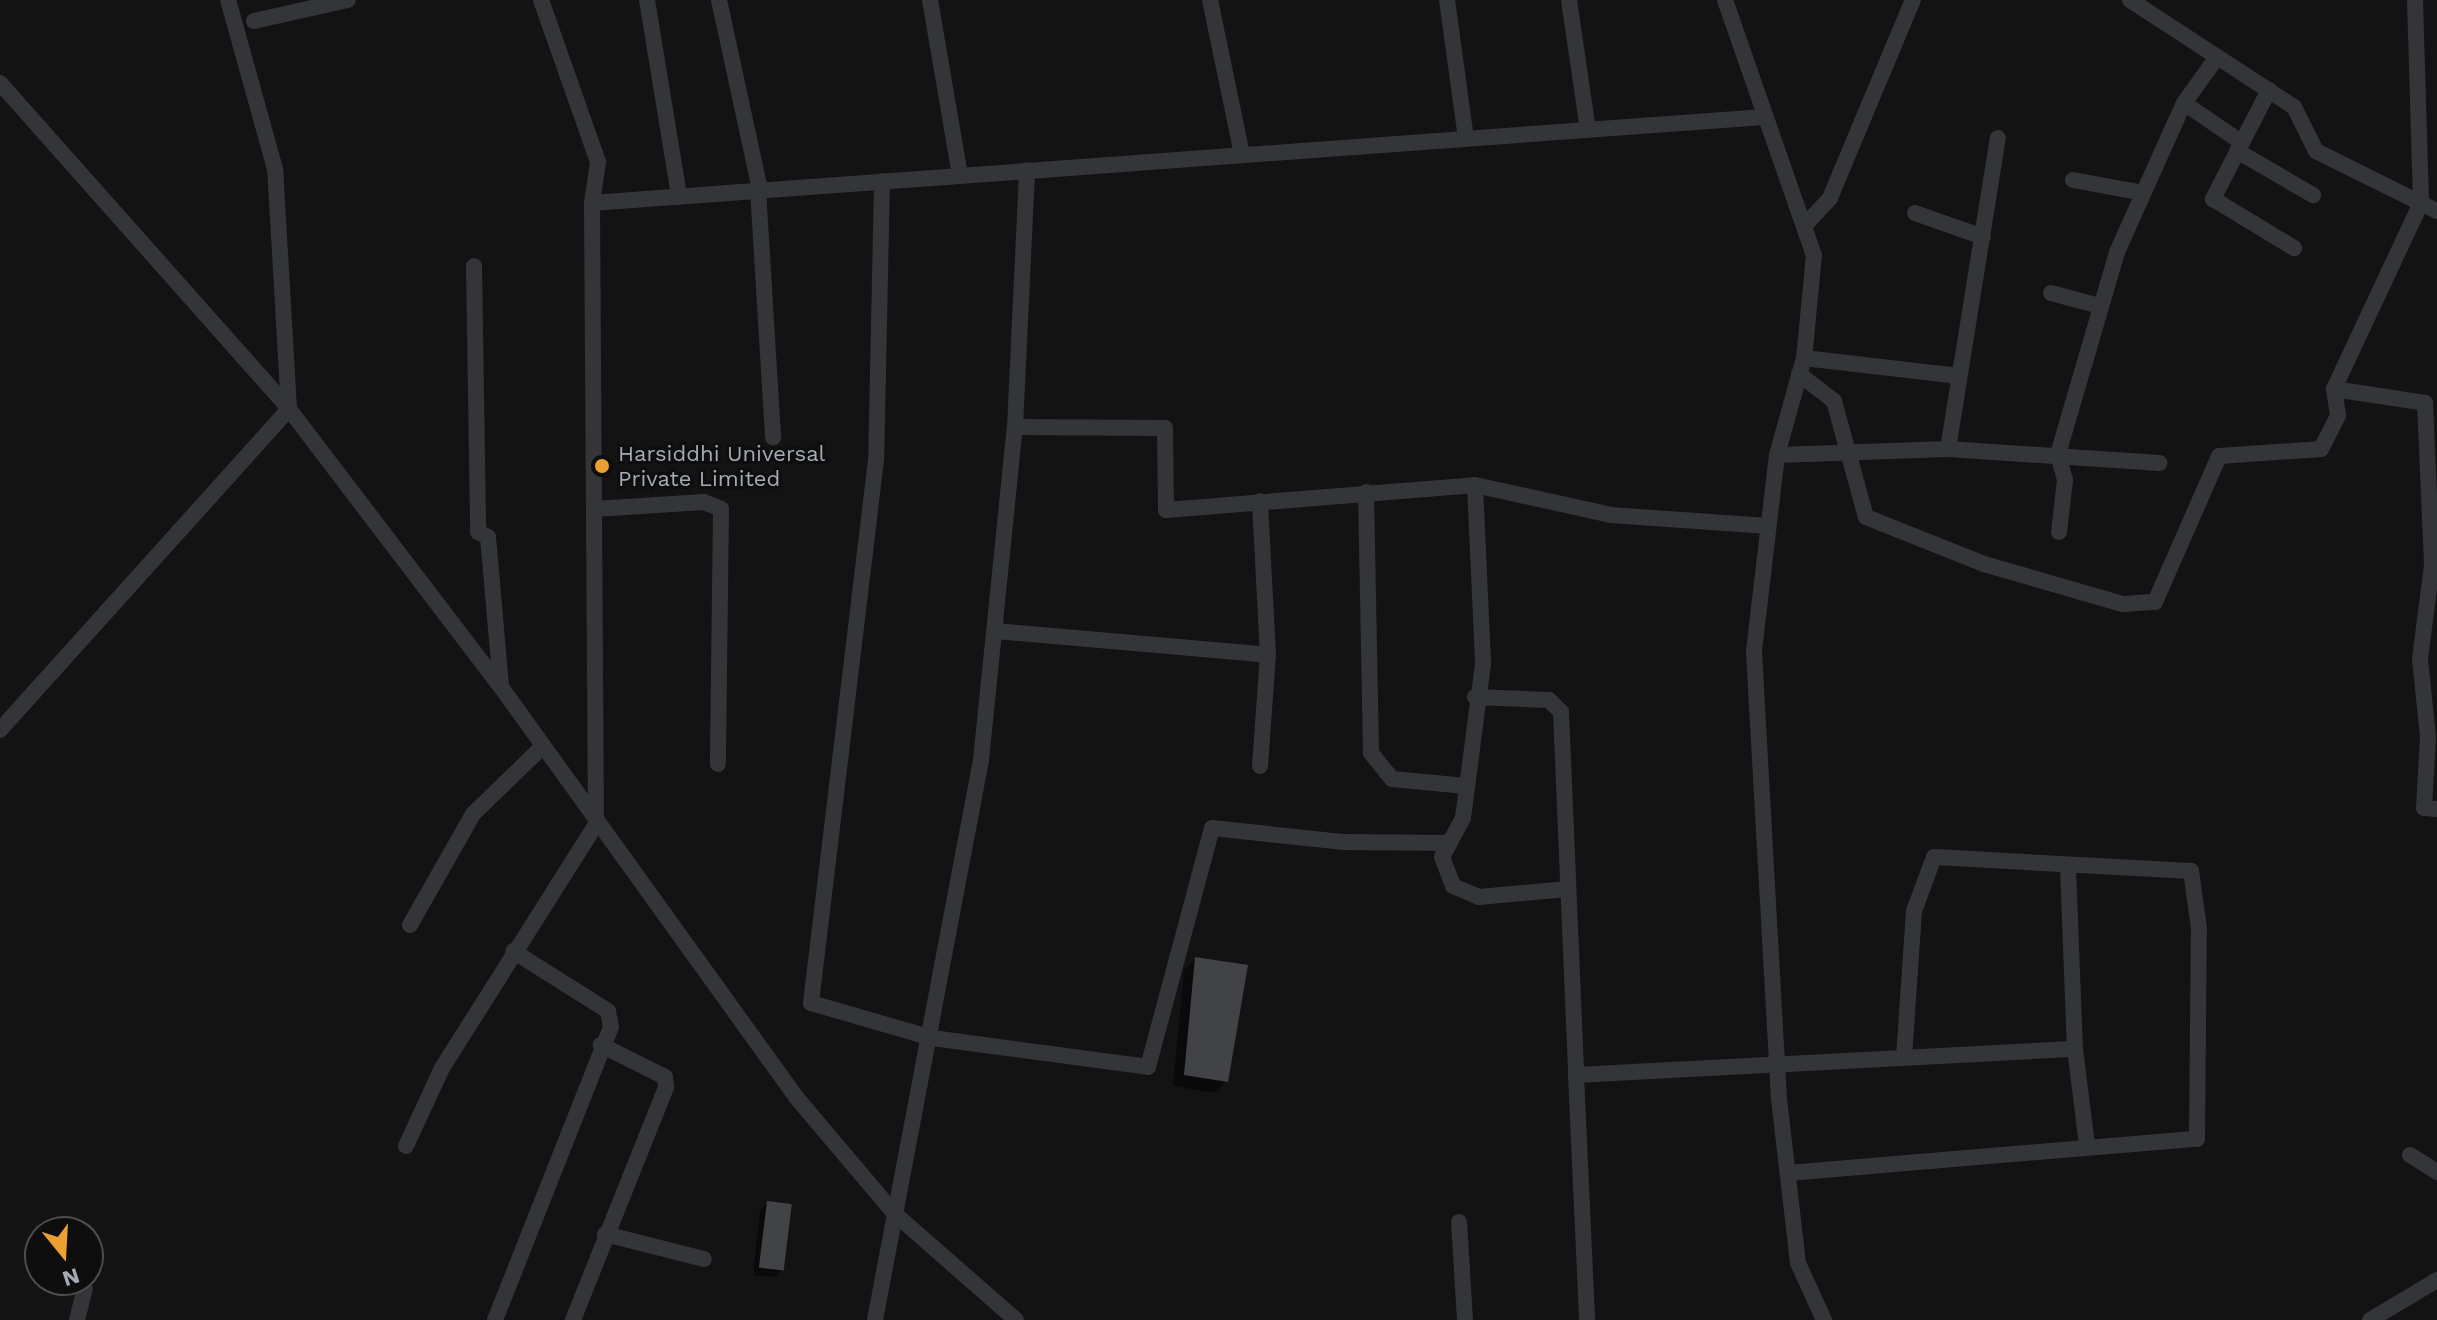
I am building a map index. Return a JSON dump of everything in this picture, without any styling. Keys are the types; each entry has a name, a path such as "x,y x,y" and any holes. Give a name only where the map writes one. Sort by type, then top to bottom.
{"street":[{"path":"0,730 289,409 275,169 228,0"},
{"path":"254,21 348,0"},
{"path":"406,1146 442,1068 513,951 596,824 592,203 598,162 541,0"},
{"path":"647,0 679,196"},
{"path":"719,0 759,190 773,438"},
{"path":"930,0 960,175"},
{"path":"1210,0 1242,155"},
{"path":"1447,0 1466,138"},
{"path":"1569,0 1588,130"},
{"path":"1725,0 1764,117 1806,224 1814,255 1802,366 1777,455 1754,652 1777,1062 1788,1173 1798,1263 1824,1320"},
{"path":"1806,224 1830,198 1913,0"},
{"path":"2130,0 2294,107 2316,151 2437,211"},
{"path":"1802,366 1834,401 1845,453 1866,517 1984,564 2123,604 2155,602 2219,456 2321,449 2338,415 2334,389 2421,203 2415,0"},
{"path":"2059,532 2065,480 2058,454 2100,306 2143,193 2184,103 2217,57"},
{"path":"0,83 289,409 501,687 540,749 796,1097 895,1214 1016,1320"},
{"path":"2269,90 2213,199 2294,248"},
{"path":"2184,103 2239,146 2313,195"},
{"path":"592,203 1764,117"},
{"path":"1948,449 1998,138"},
{"path":"875,1320 981,760 1015,427 1027,170"},
{"path":"2073,180 2143,193"},
{"path":"882,181 876,460 811,1003 929,1038 1148,1067 1212,828 1344,842 1450,843"},
{"path":"1915,213 1983,237"},
{"path":"474,266 478,532 488,537 501,687"},
{"path":"2051,293 2100,306"},
{"path":"1802,366 1959,376"},
{"path":"2334,389 2425,403 2432,565 2420,659 2428,737 2424,808 2437,809"},
{"path":"1015,427 1165,428 1166,510 1475,485 1611,515 1768,526"},
{"path":"1777,455 1948,449 2160,463"},
{"path":"1475,485 1483,664 1475,697 1466,786 1450,843 1442,857 1453,886 1479,897 1568,889"},
{"path":"1366,492 1371,753 1392,779 1466,786"},
{"path":"1260,501 1268,655 1260,766"},
{"path":"594,509 704,502 721,509 718,764"},
{"path":"996,631 1268,655"},
{"path":"1475,697 1549,700 1561,712 1587,1320"},
{"path":"410,925 473,814 540,749"},
{"path":"1788,1173 2197,1139 2199,928 2191,871 2068,868 1934,857 1914,911 1904,1056"},
{"path":"2068,868 2075,1049 2087,1146"},
{"path":"495,1320 601,1045 611,1027 608,1011 513,951"},
{"path":"573,1320 666,1087 665,1077 601,1045"},
{"path":"1576,1075 1777,1062 2075,1049"},
{"path":"2410,1155 2437,1172"},
{"path":"1459,1222 1465,1320"},
{"path":"605,1234 704,1259"},
{"path":"2370,1320 2437,1280"},
{"path":"77,1320 83,1296"}],"building":[{"path":"1195,957 1248,965 1228,1082 1184,1075"},
{"path":"767,1201 792,1204 784,1271 759,1268"}],"place":[{"name":"Harsiddhi Universal Private Limited","path":"602,466"}]}
